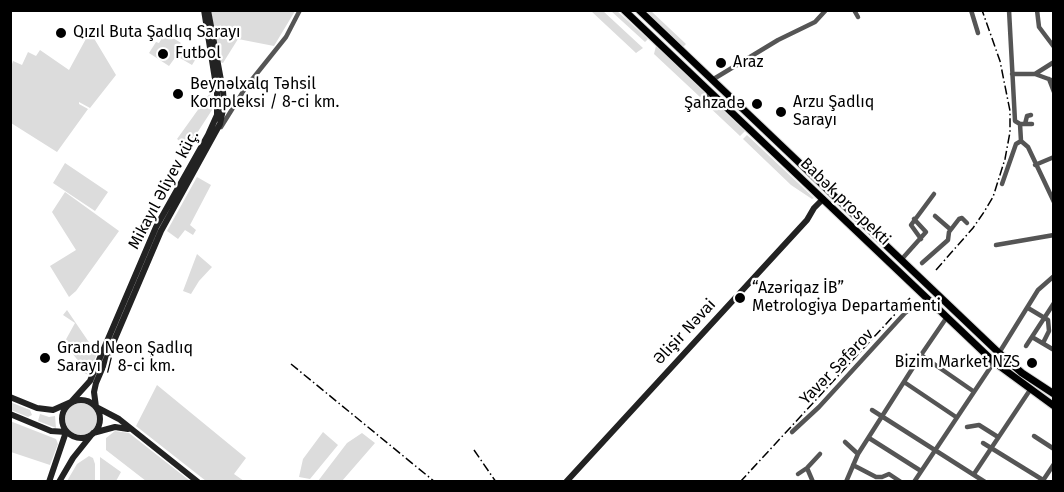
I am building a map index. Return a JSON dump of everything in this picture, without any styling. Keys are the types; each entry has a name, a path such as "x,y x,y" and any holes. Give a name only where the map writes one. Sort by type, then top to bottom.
{"main road":[{"name":"Mikayıl Əliyev küç.","path":"70,402 90,381 156,227 214,122 218,107 217,92 204,10"},
{"path":"59,482 73,458 97,429 100,418 94,396 96,383 152,250 213,138 222,116 224,105 208,10"},
{"name":"Babək prospekti","path":"624,10 994,362 1053,406"},
{"name":"Babək prospekti","path":"639,10 999,353 1022,373 1053,394"},
{"name":"Əlişir Nəvai","path":"566,482 807,220 823,199"},
{"path":"10,397 48,410 70,402 84,400 111,414 198,482"},
{"path":"49,482 66,432 62,422 63,411 70,402"},
{"path":"24,419 32,419 36,416 30,405"},
{"path":"10,414 51,431 61,440 62,447"},
{"path":"51,431 66,432 76,438 81,438 115,427 131,430"}],"street":[{"path":"213,138 246,87 288,34 300,10"},
{"path":"712,80 778,40 815,22 826,10"},
{"path":"854,10 858,17"},
{"path":"971,10 978,33"},
{"path":"1009,10 1015,121 1032,124"},
{"path":"1037,10 1039,27 1053,47"},
{"path":"1035,74 1053,62"},
{"path":"1012,74 1035,74 1051,80 1053,92"},
{"path":"700,103 711,92"},
{"path":"224,105 227,108 233,107"},
{"path":"214,122 233,107"},
{"path":"1021,141 1023,124 1027,116 1031,115"},
{"path":"1021,141 1028,147 1053,201"},
{"path":"1002,184 1016,144 1021,141"},
{"path":"1035,165 1053,157"},
{"path":"921,239 911,228 914,219 934,194"},
{"path":"935,216 950,229"},
{"path":"922,263 948,240 950,229 959,219 962,218 967,223"},
{"path":"901,260 925,235 926,230 914,219"},
{"path":"996,245 1053,235"},
{"path":"999,353 1038,290 1053,276"},
{"name":"Yavər Səfərov","path":"792,432 819,407 910,308 929,300"},
{"path":"1026,346 1053,303"},
{"path":"1028,308 1048,320 1049,331 1043,344"},
{"path":"846,482 858,454 947,317"},
{"path":"1032,337 1053,350"},
{"path":"921,355 973,391"},
{"path":"914,482 994,362"},
{"path":"904,382 956,417"},
{"path":"974,474 1030,390"},
{"path":"872,410 985,482"},
{"path":"967,427 979,425 998,438"},
{"path":"1034,436 1053,449"},
{"path":"869,438 921,471"},
{"path":"845,442 858,454"},
{"path":"983,443 1042,481 1053,464"},
{"path":"798,474 820,454"},
{"path":"854,465 878,478 889,474 901,482"},
{"path":"807,468 813,482"}],"shaded area":[{"path":"211,11 295,11 274,46 238,39 223,63 220,62"},
{"path":"591,11 603,11 643,48 636,53"},
{"path":"611,11 617,11 648,39 645,42"},
{"path":"644,11 651,11 686,44 683,47"},
{"path":"165,33 181,43 174,53 177,55 169,66 149,53"},
{"path":"88,35 92,35 116,75 90,108 79,102 88,109 57,152 11,123 11,67 13,61 22,65 28,52 36,56 40,50 69,70"},
{"path":"656,46 705,93 700,97 654,54"},
{"path":"186,50 197,57 192,65 180,58"},
{"path":"210,93 212,110 188,147 177,139"},
{"path":"710,98 745,131 740,136 705,103"},
{"path":"747,135 814,198 812,199 791,185 743,139"},
{"path":"65,163 108,192 95,211 53,183"},
{"path":"197,177 211,185 190,225 196,230 193,235 185,230 178,239 167,231"},
{"path":"65,192 119,231 76,291 69,297 50,266 76,250 52,212"},
{"path":"197,254 212,267 191,294 183,291"},
{"path":"67,310 97,354 88,375 83,372 84,368 64,343 75,323 63,315"},
{"path":"157,385 246,458 234,474 244,481 206,481 136,426"},
{"path":"10,402 30,410 32,415 28,417 11,410"},
{"path":"81,403 92,408 97,419 92,430 81,435 70,430 65,419 70,408"},
{"path":"40,414 55,416 56,428 38,421"},
{"path":"10,421 56,439 58,444 50,465 11,452"},
{"path":"115,431 129,433 190,481 146,481 106,450 106,438"},
{"path":"323,432 338,445 310,479 299,477 303,459"},
{"path":"362,433 375,443 342,481 318,481 347,443"},
{"path":"89,456 93,458 95,464 95,481 67,481 77,464"},
{"path":"100,457 121,472 116,481 100,481"}],"railway":[{"path":"936,270 973,228 993,197 1005,159 1010,132 1010,111 1000,61 982,10"},
{"path":"740,482 910,298"},
{"path":"291,364 435,482"},
{"path":"474,450 496,482"}],"place":[{"name":"Qızıl Buta Şadlıq Sarayı","path":"61,33"},
{"name":"Futbol","path":"163,54"},
{"name":"Araz","path":"721,63"},
{"name":"Beynəlxalq Təhsil Kompleksi / 8-ci km.","path":"178,94"},
{"name":"Şahzadə","path":"757,104"},
{"name":"Arzu Şadlıq Sarayı","path":"781,112"},
{"name":"“Azəriqaz İB” Metrologiya Departamenti","path":"740,298"},
{"name":"Grand Neon Şadlıq Sarayı / 8-ci km.","path":"45,358"},
{"name":"Bizim Market NZS","path":"1032,363"}]}
